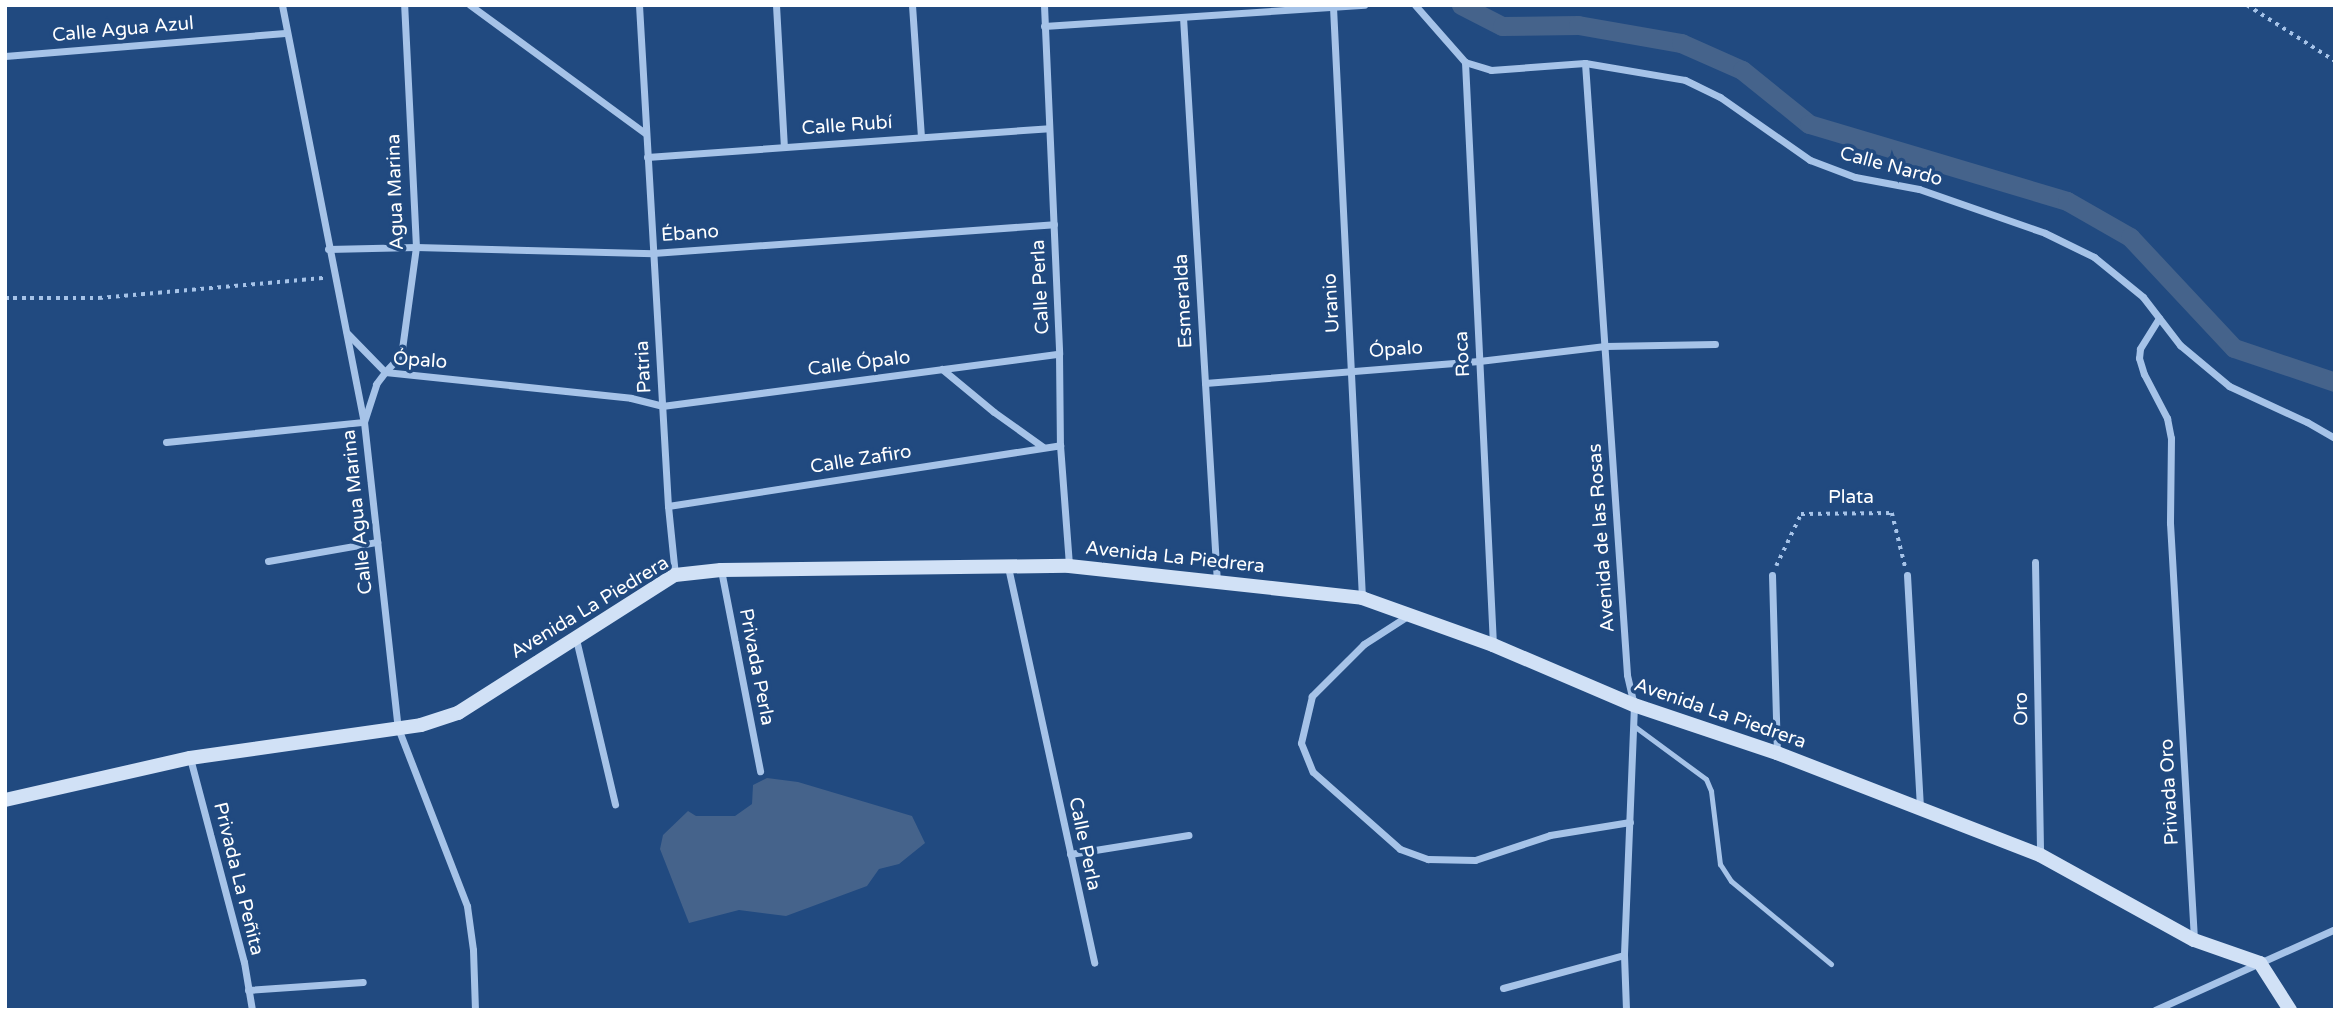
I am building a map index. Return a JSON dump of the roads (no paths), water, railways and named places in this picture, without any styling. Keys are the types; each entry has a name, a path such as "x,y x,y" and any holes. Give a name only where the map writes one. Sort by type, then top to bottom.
{"street":[{"name":"Calle Agua Marina","path":"282,5 285,33 364,422 398,728 467,906 473,950 475,1010"},
{"name":"Agua Marina","path":"385,372 398,358 402,349 416,247 404,5"},
{"path":"470,5 646,134"},
{"path":"482,5 482,15"},
{"name":"Patria","path":"639,5 668,506 675,575"},
{"path":"776,5 784,147"},
{"path":"912,5 921,137"},
{"name":"Calle Perla","path":"1044,5 1059,354 1060,445 1069,566"},
{"path":"1044,26 1364,5"},
{"path":"1415,5 1465,62"},
{"name":"Uranio","path":"1334,7 1362,598"},
{"name":"Esmeralda","path":"1183,17 1217,582"},
{"name":"Calle Agua Azul","path":"5,56 285,33"},
{"name":"Calle Nardo","path":"1465,62 1492,70 1585,63 1685,80 1720,97 1810,160 1855,177 1919,189 2045,233 2094,257 2143,297 2180,345 2228,386 2307,422 2335,438"},
{"name":"Roca","path":"1465,62 1493,645"},
{"name":"Avenida de las Rosas","path":"1585,63 1627,674 1634,705 1625,955 1626,1010"},
{"name":"Calle Rubí","path":"647,157 1049,128"},
{"name":"Ébano","path":"328,249 416,247 653,253 1054,224"},
{"name":"Privada Oro","path":"2159,318 2140,349 2139,358 2144,374 2170,425 2176,642 2194,940"},
{"path":"346,332 385,372"},
{"name":"Ópalo","path":"1205,383 1351,369 1479,361 1605,346 1715,344"},
{"name":"Calle Ópalo","path":"662,406 1059,354"},
{"path":"942,369 994,412 1044,448"},
{"name":"Ópalo","path":"364,422 376,384 385,372 631,398 662,406"},
{"path":"166,442 364,422"},
{"name":"Calle Zafiro","path":"668,506 1060,445"},
{"path":"268,561 377,542"},
{"name":"Oro","path":"2035,562 2040,855"},
{"name":"Avenida La Piedrera","path":"5,800 190,758 421,725 458,713 675,575 721,570 1069,566 1362,598 1493,645 1634,705 1777,753 2040,855 2194,940 2260,962"},
{"name":"Calle Perla","path":"1008,567 1094,963"},
{"name":"Privada Perla","path":"721,570 760,771"},
{"path":"1772,575 1777,753"},
{"path":"1907,575 1920,809"},
{"path":"1409,615 1364,644 1312,696 1301,743 1313,772 1400,849 1428,859 1475,860 1550,835 1630,822"},
{"path":"575,638 615,804"},
{"name":"Privada La Peñita","path":"190,758 252,1010"},
{"path":"1070,854 1188,835"},
{"path":"2155,1010 2335,929"},
{"path":"1503,988 1625,955"},
{"path":"2260,962 2290,1010"},
{"path":"248,990 363,982"}],"lane":[{"path":"1634,726 1706,779 1711,791 1720,864 1731,881 1831,964"}],"water":[{"path":"767,778 798,782 912,816 925,843 899,864 879,869 867,886 786,916 739,910 689,923 660,849 663,835 688,811 696,816 735,816 752,804 753,785"}],"waterway":[{"path":"1461,5 1502,26 1578,25 1681,43 1742,70 1809,124 2067,201 2130,237 2234,348 2335,382"}]}
